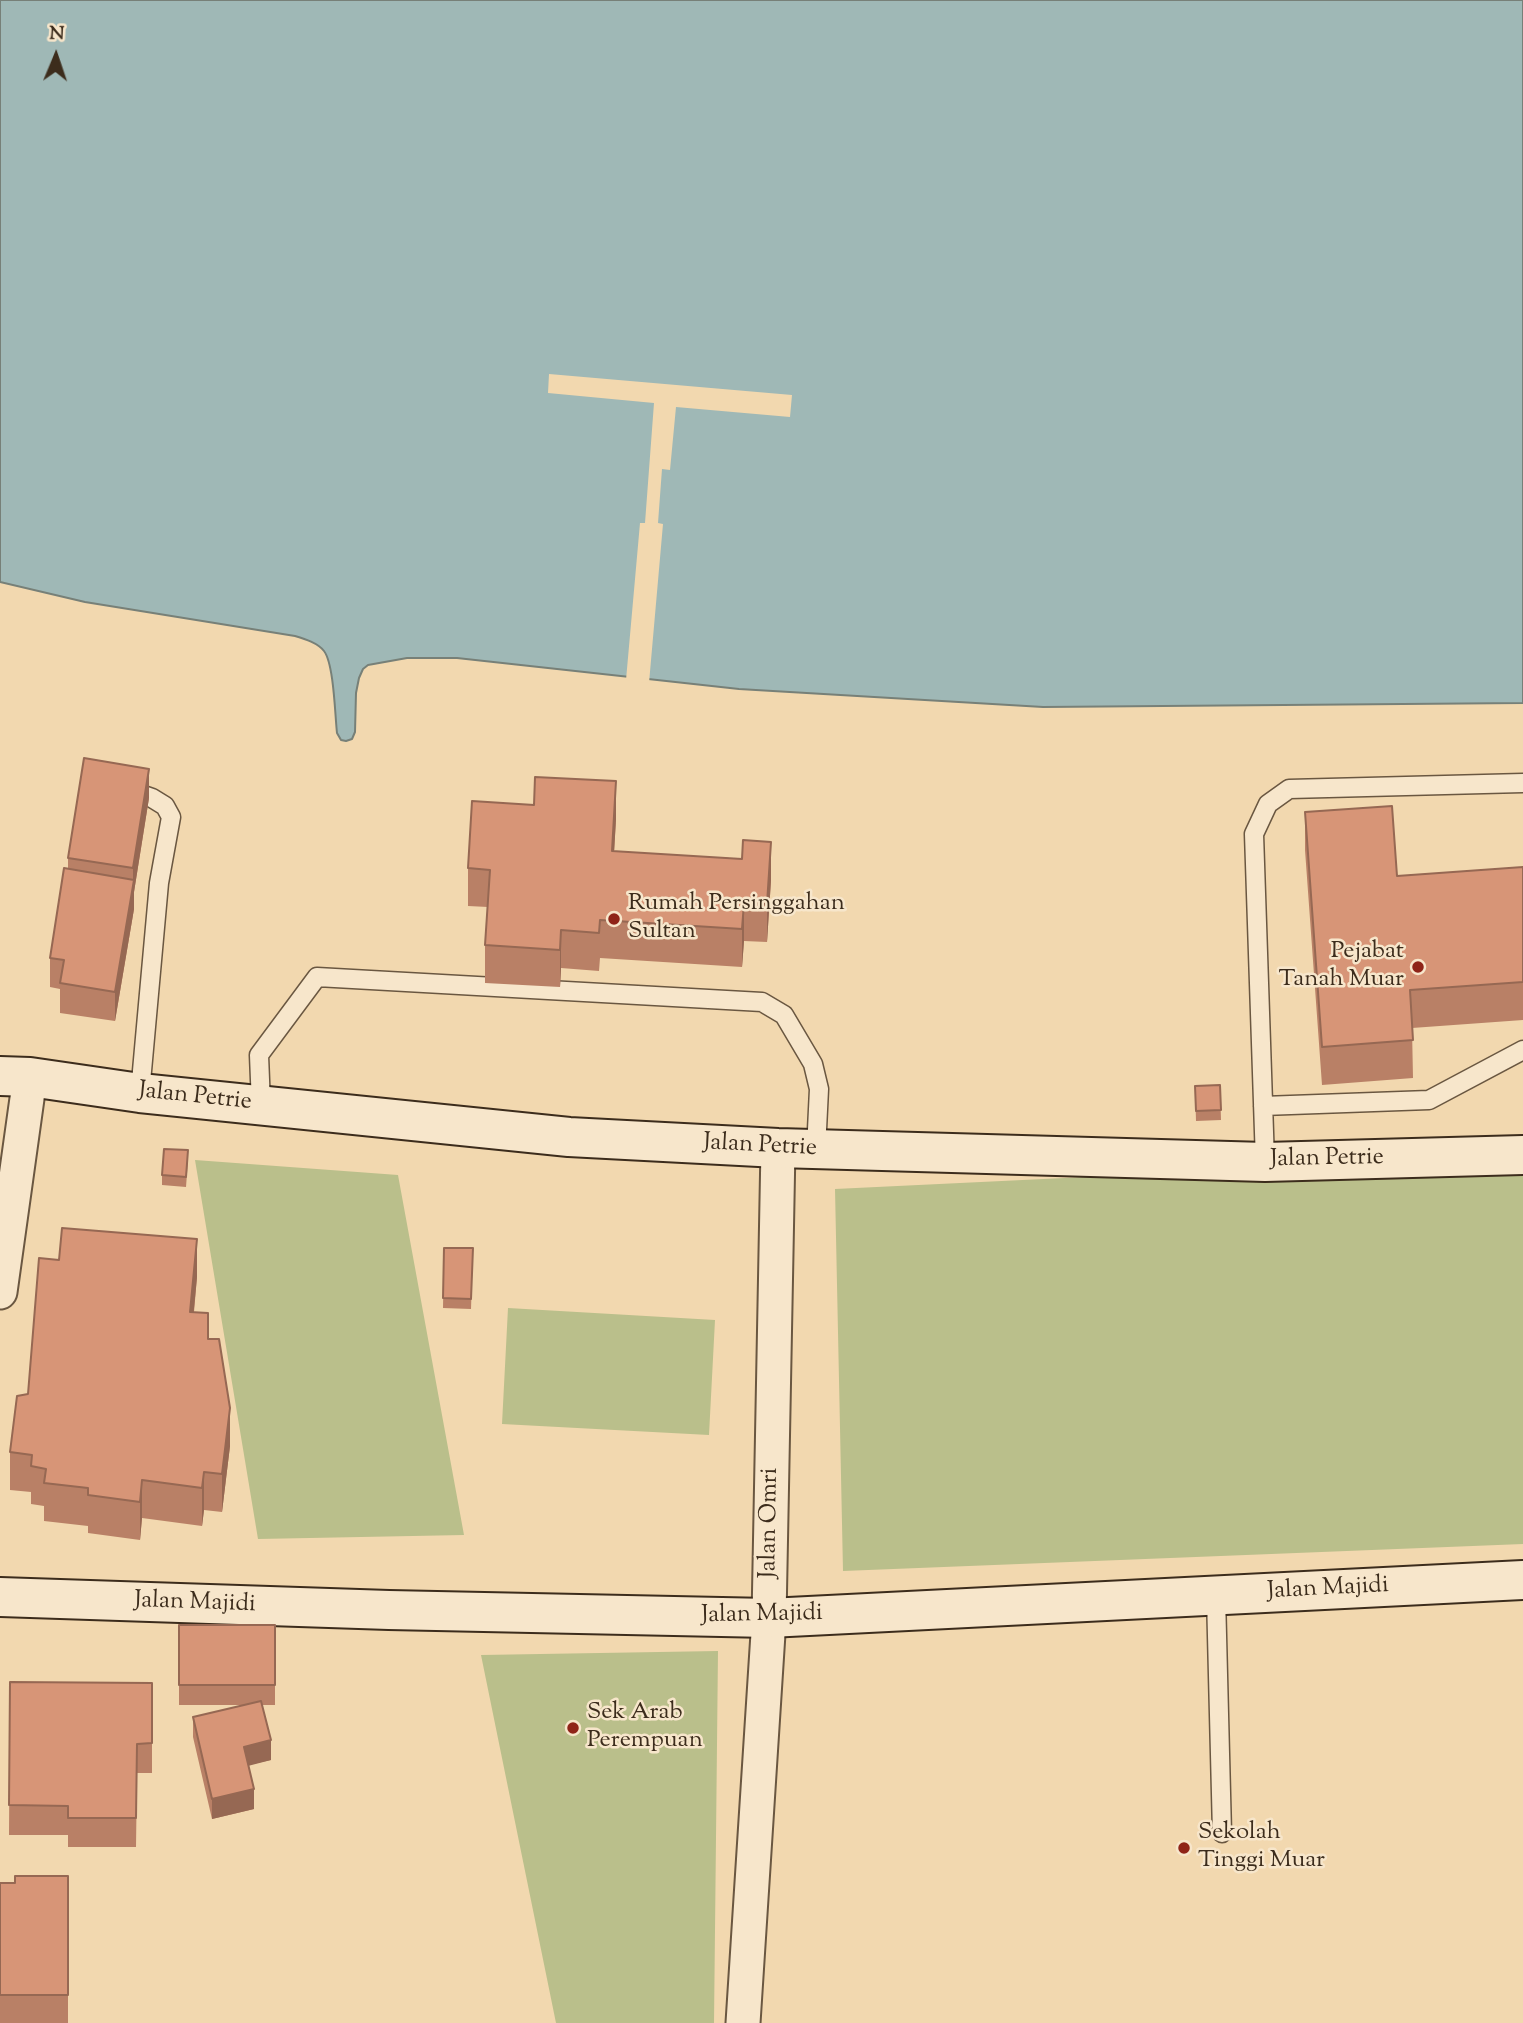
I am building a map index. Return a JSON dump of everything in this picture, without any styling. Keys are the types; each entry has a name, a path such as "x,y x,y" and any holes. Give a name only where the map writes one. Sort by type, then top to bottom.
{"street":[{"name":"Jalan Petrie","path":"15,1076 140,1093 569,1137 778,1149 1265,1162 1523,1155"},
{"path":"0,1292 15,1076"},
{"name":"Jalan Omri","path":"743,2023 769,1618 778,1149"},
{"name":"Jalan Majidi","path":"0,1597 375,1610 769,1618 1523,1580"}],"lane":[{"path":"1265,1162 1254,834 1268,804 1289,789 1523,783"},
{"path":"108,787 135,791 152,798 165,806 171,817 159,883 140,1093"},
{"path":"261,1105 259,1055 317,977 762,1002 784,1015 813,1064 819,1089 816,1150"},
{"path":"1263,1106 1429,1100 1523,1050"},
{"path":"1216,1596 1222,1833"}],"green space":[{"path":"1523,1156 1523,1544 843,1571 835,1189"},
{"path":"195,1160 398,1175 464,1535 258,1539"},
{"path":"508,1308 715,1320 709,1435 502,1424"},
{"path":"718,1651 714,2023 556,2023 481,1655"}],"water":[{"path":"0,0 1523,0 1523,703 1043,707 739,689 457,658 407,658 368,665 363,669 356,693 355,732 352,739 341,740 337,733 332,678 327,658 321,648 311,642 295,636 85,602 0,582"}],"pier":[{"path":"549,374 792,395 790,417 676,407 670,470 662,469 658,523 663,524 649,683 626,680 640,523 645,523 654,403 548,393"}],"building":[{"path":"84,758 149,769 133,868 68,858"},
{"path":"535,777 616,781 612,851 742,859 743,840 771,842 767,904 744,903 742,929 600,920 599,933 561,930 560,950 485,945 490,870 468,868 472,801 534,805"},
{"name":"Pejabat Tanah Muar","path":"1392,806 1397,876 1523,867 1523,982 1410,990 1413,1040 1322,1047 1305,812"},
{"path":"64,868 134,880 115,992 60,983 64,960 50,958"},
{"path":"1220,1085 1221,1110 1196,1111 1195,1086"},
{"path":"164,1149 188,1150 186,1177 162,1175"},
{"path":"62,1228 197,1239 190,1312 208,1313 208,1339 219,1339 230,1408 222,1474 204,1472 202,1488 142,1480 140,1502 88,1495 88,1488 44,1483 46,1469 31,1466 32,1455 10,1452 17,1396 28,1394 39,1258 59,1260"},
{"path":"444,1248 473,1248 471,1299 443,1298"},
{"path":"179,1625 275,1625 275,1685 179,1685"},
{"path":"10,1682 152,1683 152,1743 137,1744 136,1818 68,1818 68,1806 9,1805"},
{"path":"261,1701 271,1740 244,1747 254,1789 212,1799 193,1717"},
{"path":"15,1876 68,1876 68,1995 0,1995 0,1883 15,1883"}],"place":[{"name":"Rumah Persinggahan Sultan","path":"614,919"},
{"name":"Pejabat Tanah Muar","path":"1418,967"},
{"name":"Sek Arab Perempuan","path":"573,1728"},
{"name":"Sekolah Tinggi Muar","path":"1184,1848"}]}
